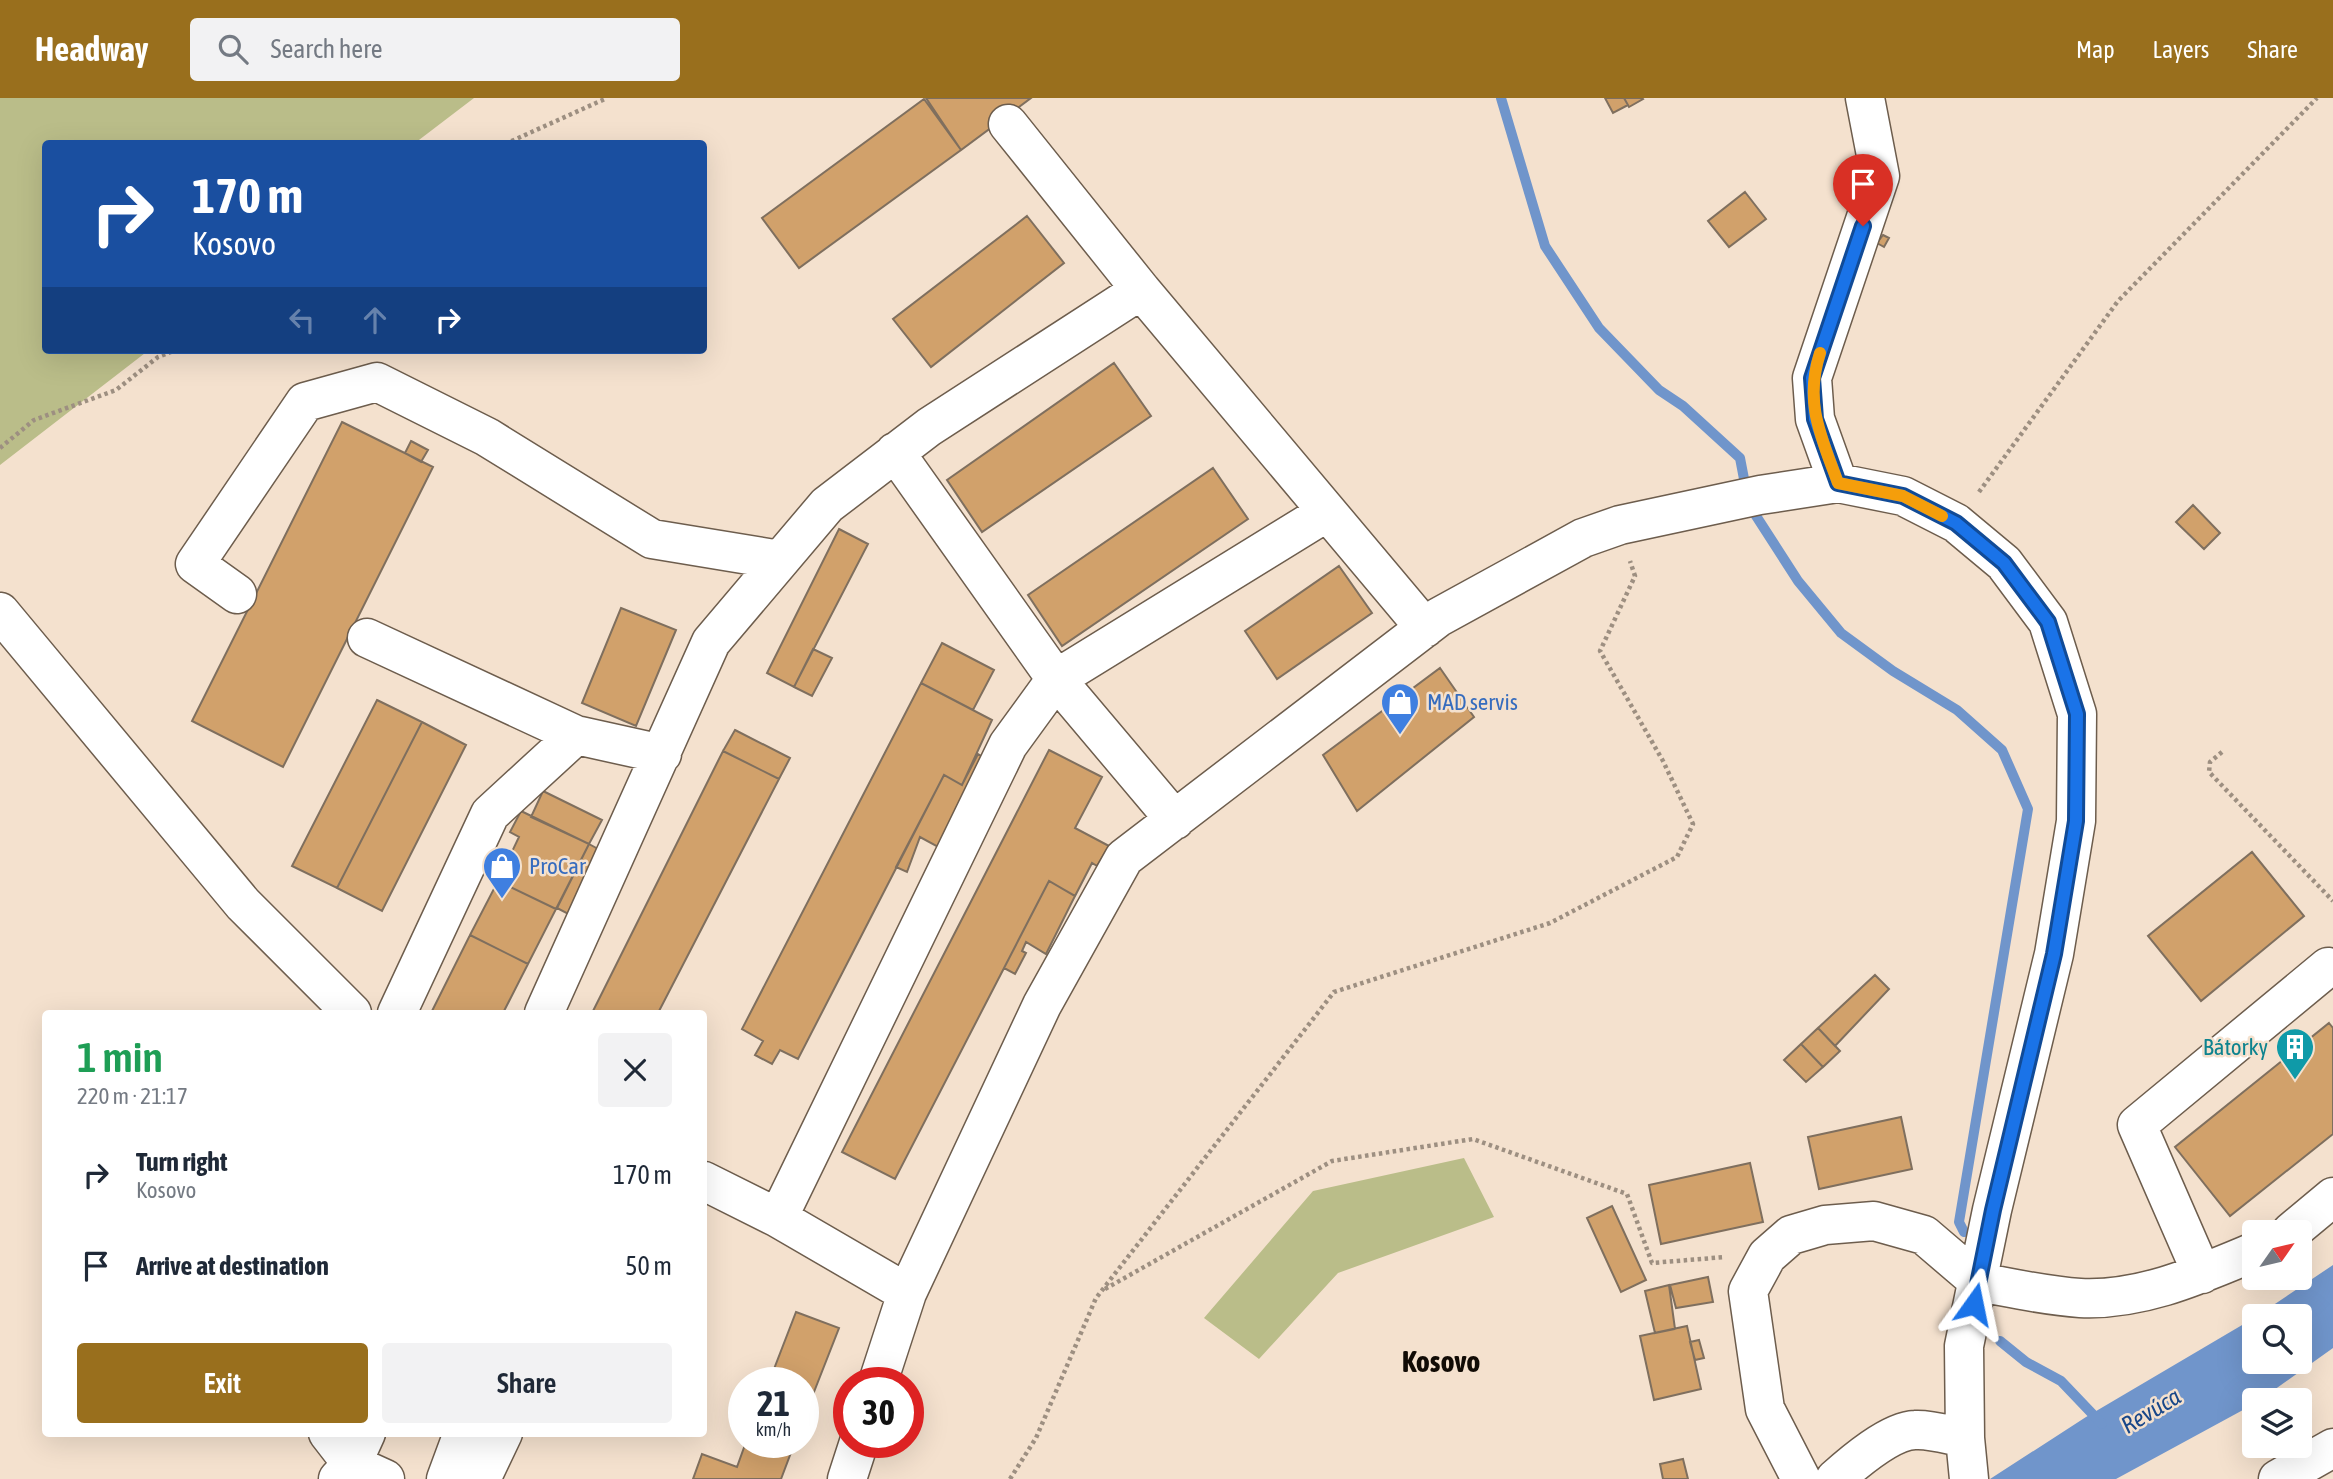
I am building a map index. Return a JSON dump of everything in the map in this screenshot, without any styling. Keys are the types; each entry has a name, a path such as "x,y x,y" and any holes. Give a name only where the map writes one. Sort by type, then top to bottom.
{"street":[{"path":"1838,483 1815,419 1812,378 1880,176 1865,98"},
{"path":"1008,124 1142,290 1425,628"},
{"path":"545,1010 711,642 827,505 929,427 1142,290"},
{"path":"237,594 195,564 305,402 377,382 487,438 652,538 780,560"},
{"path":"895,453 1056,679 1175,820"},
{"path":"883,1367 907,1293 1042,1005 1125,858 1439,617 1583,538 1620,524 1745,498 1838,483 1903,496 1956,523 2004,563 2048,622 2077,714 2076,821 2054,954 1993,1210 1964,1346 1965,1438 1969,1479"},
{"path":"778,1218 1008,746 1056,679 1327,512"},
{"path":"0,612 243,904 349,1010"},
{"path":"367,638 576,735 662,754"},
{"path":"398,1010 490,814 576,735"},
{"path":"2202,1273 2137,1125 2328,967"},
{"path":"707,1182 778,1218 907,1293"},
{"path":"2306,1220 2333,1198"},
{"path":"1801,1479 1765,1409 1748,1290 1768,1256 1791,1235 1825,1225 1874,1221 1924,1235 1979,1282 2080,1298 2138,1293 2202,1273 2242,1257"},
{"path":"1835,1479 1877,1447 1913,1429 1965,1438"},
{"path":"332,1437 360,1464"},
{"path":"446,1479 462,1437"},
{"path":"484,1473 501,1437"},
{"path":"2278,1479 2333,1448"},
{"path":"847,1479 854,1458"}],"path":[{"path":"514,140 607,98"},
{"path":"1956,523 2118,301 2317,98"},
{"path":"0,448 34,420 116,390 166,354"},
{"path":"1010,1479 1036,1438 1102,1291 1334,992 1550,923 1677,857 1693,824 1664,761 1600,650 1634,576 1620,524"},
{"path":"2222,752 2210,762 2209,772 2333,901"},
{"path":"1102,1291 1332,1161 1473,1139 1627,1194 1653,1263 1731,1256"}],"green space":[{"path":"0,98 474,98 419,140 42,140 42,354 144,354 0,465"},
{"path":"1464,1158 1494,1217 1338,1273 1259,1359 1204,1318 1313,1191"}],"water":[{"path":"2333,1265 2333,1348 2312,1363 2312,1304 2275,1304 2296,1290 2312,1290 2312,1279"},
{"name":"Revúca","path":"2242,1325 2242,1374 2296,1374 2277,1388 2242,1388 2242,1411 2116,1479 1990,1479 2086,1417"}],"building":[{"path":"926,98 1031,98 961,150"},
{"path":"1605,98 1624,98 1628,105 1613,113"},
{"path":"1624,98 1642,98 1643,99 1629,107"},
{"path":"924,99 961,150 799,268 762,218"},
{"path":"1745,192 1766,219 1729,247 1708,221"},
{"path":"1027,216 1064,263 931,367 893,319"},
{"path":"1883,235 1889,238 1884,247 1877,243"},
{"path":"1114,363 1151,416 982,532 947,480"},
{"path":"342,422 433,467 283,767 192,721"},
{"path":"411,441 428,450 421,462 405,453"},
{"path":"1213,468 1248,519 1062,646 1028,595"},
{"path":"2193,505 2220,533 2204,549 2176,522"},
{"path":"839,529 868,544 794,687 767,673"},
{"path":"1339,566 1372,613 1277,679 1245,631"},
{"path":"621,608 676,630 636,726 582,703"},
{"path":"942,643 994,670 973,710 921,683"},
{"path":"813,649 832,658 812,696 794,687"},
{"name":"MAD servis","path":"1440,668 1474,717 1357,811 1323,755"},
{"path":"921,683 992,720 962,785 944,775 798,1059 780,1050 772,1064 755,1055 763,1041 742,1029"},
{"path":"377,700 422,722 337,888 292,866"},
{"path":"422,722 466,745 382,911 337,888"},
{"path":"735,730 790,758 779,779 723,751"},
{"path":"1049,750 1102,777 1075,828 1109,846 1097,866 1092,863 1075,896 1049,881 895,1179 842,1152"},
{"path":"723,751 779,779 660,1010 594,1010"},
{"path":"978,754 988,760 940,848 920,837 907,872 896,867 944,775 962,785"},
{"path":"543,791 602,820 589,844 531,817"},
{"path":"521,811 589,844 556,909 498,881 519,837 510,832"},
{"path":"589,844 607,854 574,917 557,908"},
{"name":"Bátorky","path":"2252,852 2304,916 2201,1001 2148,936"},
{"path":"498,881 556,909 528,964 470,935"},
{"path":"1049,881 1075,896 1046,954 1026,942 1022,951 1026,953 1015,974 1004,968"},
{"path":"470,935 528,964 505,1010 432,1010"},
{"path":"1875,975 1889,989 1835,1046 1818,1028"},
{"name":"Bátorky","path":"2329,1023 2333,1028 2333,1134 2230,1216 2175,1147"},
{"path":"1818,1028 1840,1051 1823,1067 1801,1044"},
{"path":"1801,1044 1823,1067 1806,1082 1784,1060"},
{"path":"1901,1117 1912,1169 1819,1189 1808,1137"},
{"path":"1750,1163 1763,1222 1661,1244 1649,1185"},
{"path":"1612,1206 1646,1280 1621,1292 1587,1218"},
{"path":"1708,1277 1713,1302 1676,1308 1670,1285"},
{"path":"1669,1285 1675,1329 1655,1333 1645,1291"},
{"path":"796,1312 839,1328 819,1379 819,1367 775,1367"},
{"path":"1687,1326 1701,1389 1654,1400 1640,1336"},
{"path":"1699,1340 1704,1358 1695,1360 1690,1342"},
{"path":"702,1454 737,1467 740,1458 789,1458 781,1479 693,1479"},
{"path":"1683,1459 1688,1479 1663,1479 1660,1464"}],"waterway":[{"path":"1501,98 1545,246 1599,328 1659,390 1683,406 1740,458 1749,505 1798,581 1841,633 1893,671 1957,710 2002,750 2028,809 1959,1222 1964,1232"},
{"path":"2000,1341 2026,1362 2061,1381 2102,1424"}],"slow traffic":[{"path":"1820,353 1812,378 1815,419 1838,483 1903,496 1942,516"}],"place":[{"name":"MAD servis","path":"1400,736"},
{"name":"ProCar","path":"502,900"},
{"name":"Bátorky","path":"2295,1081"}],"district":[{"name":"Kosovo","path":"1441,1362"}],"route":[{"path":"1863,226 1812,378 1815,419 1838,483 1903,496 1956,523 2004,563 2048,622 2077,714 2076,821 2054,954 1993,1210 1974,1304"}]}
